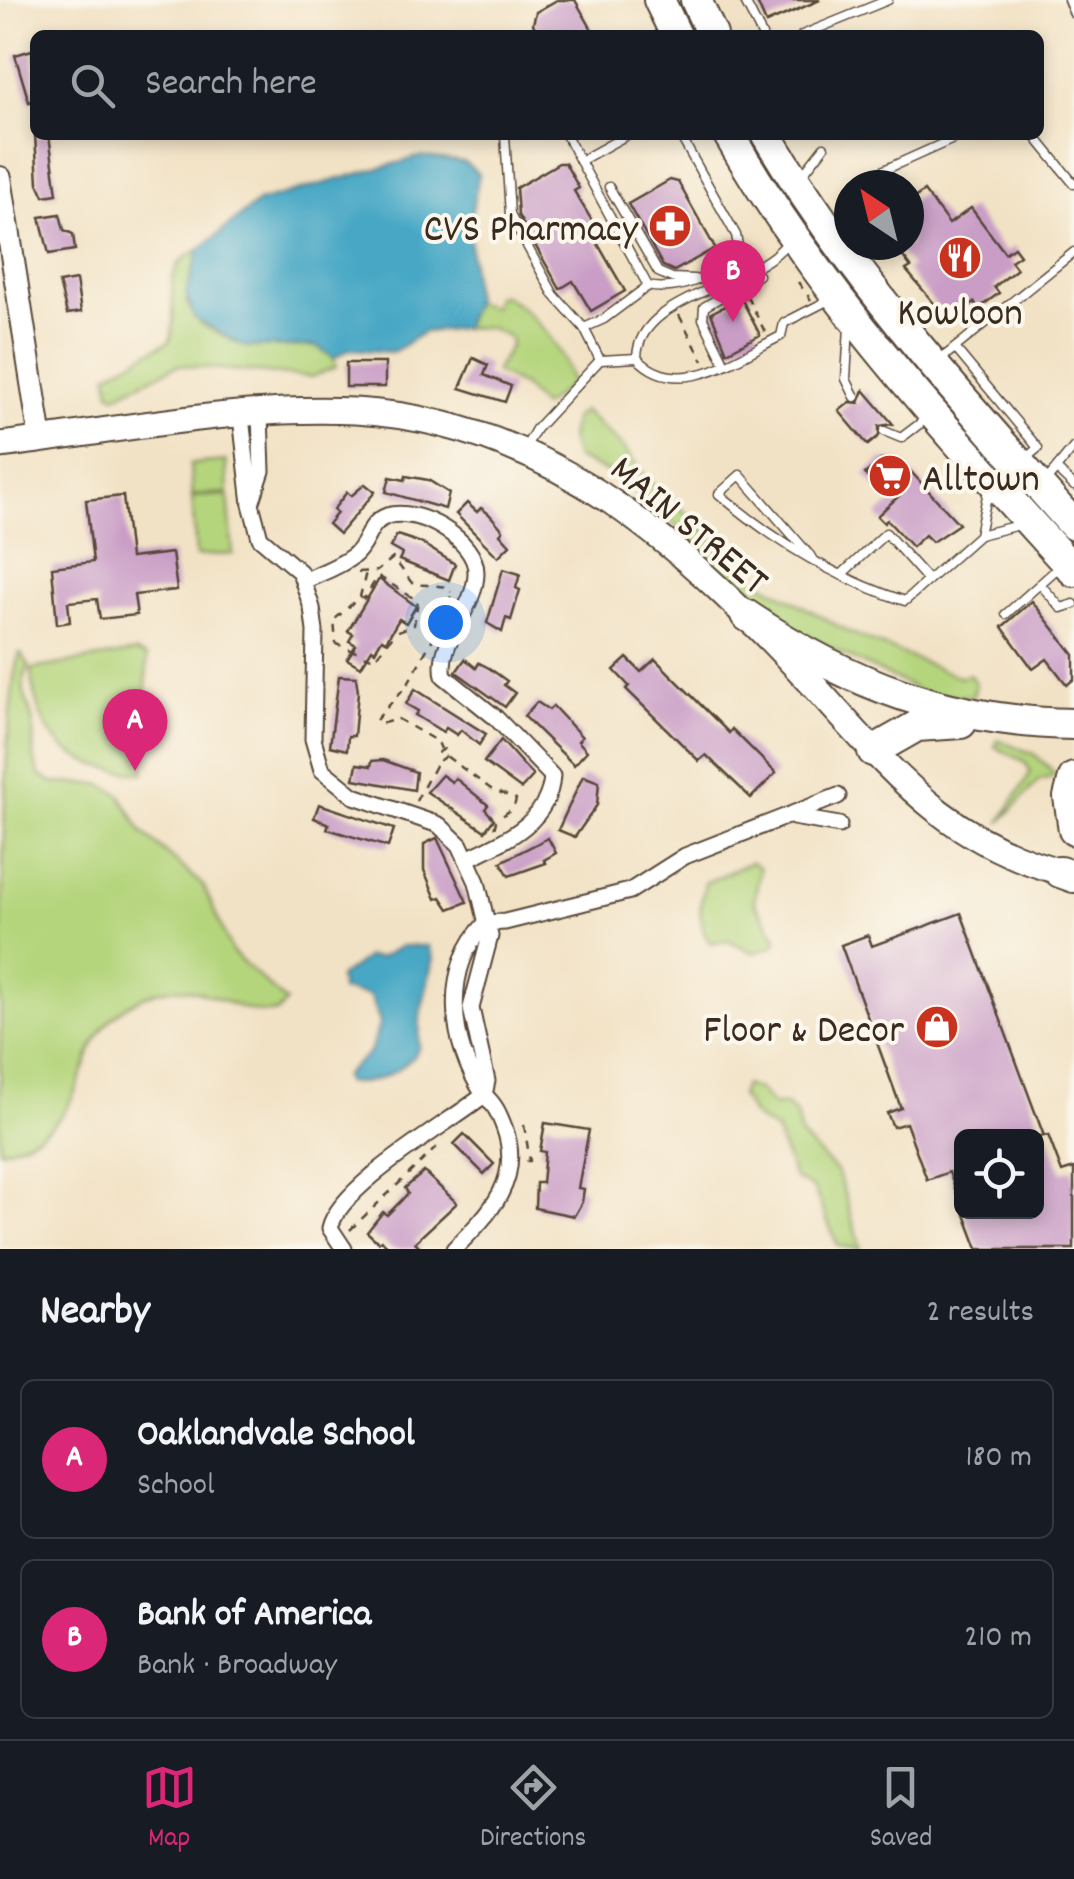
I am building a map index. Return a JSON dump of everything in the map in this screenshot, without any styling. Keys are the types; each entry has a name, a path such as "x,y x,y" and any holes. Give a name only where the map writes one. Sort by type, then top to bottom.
{"highway":[{"path":"696,0 710,30"},
{"path":"732,140 842,307 930,415 1070,566"},
{"path":"770,140 796,183 834,228"},
{"path":"861,260 1036,464 1074,526"},
{"path":"746,616 801,652 870,686 920,704 1014,723"},
{"path":"873,752 898,733 924,724 1074,724"},
{"path":"1074,778 1069,806 1074,830"}],"main road":[{"name":"MAIN STREET","path":"0,445 321,411 384,414 466,430 524,450 616,502 746,616 915,794 964,833 1013,858 1069,875"}],"street":[{"path":"0,178 6,256 42,440"},
{"path":"250,416 252,504 260,538 294,566 304,581 316,632 313,739 317,760 345,791 410,813 447,831 467,859 482,896 486,923"},
{"path":"304,581 353,556 378,520 402,514 434,525 471,552 477,570 470,601 443,661 444,676 496,717 552,776 549,797 540,814 467,859"},
{"path":"454,1249 494,1208 510,1159 496,1108 458,1046 455,1004 474,936 486,923 505,922 630,892 685,856 838,796"},
{"path":"788,816 839,825"},
{"path":"343,1248 330,1228 334,1216 385,1165 484,1094"}],"lane":[{"path":"744,0 759,30"},
{"path":"814,30 888,0"},
{"path":"1068,0 1074,14"},
{"path":"505,140 510,215 554,295 584,328 600,360"},
{"path":"569,140 648,286"},
{"path":"580,161 618,140"},
{"path":"584,328 604,319 648,286 673,290 732,257 738,244 683,140"},
{"path":"884,170 951,140"},
{"path":"1038,140 1074,184"},
{"path":"796,183 824,147"},
{"path":"609,187 658,272 669,278 695,279"},
{"path":"636,358 641,338 658,317 771,260 792,236"},
{"path":"952,368 1074,252"},
{"path":"726,364 703,319 704,307 758,275"},
{"path":"524,450 536,429 600,360 636,358 662,374 691,378 781,336 784,323 842,307 846,379 855,397"},
{"path":"884,431 892,438 903,437 930,415"},
{"path":"1036,464 1074,447"},
{"path":"1036,464 1074,486"},
{"path":"814,560 740,476 719,494 766,534 814,560 841,574 904,601 979,535 1030,522"},
{"path":"979,535 990,480"},
{"path":"841,574 886,534 928,580"},
{"path":"1006,614 1040,584 1070,566"},
{"path":"1040,584 1062,608 1074,604"}],"path":[{"path":"745,292 767,335"},
{"path":"677,310 704,363"},
{"path":"358,572 377,571 393,558 407,582 421,588 446,587 470,601"},
{"path":"360,597 364,600 378,576 418,601 414,625 396,632 374,660 336,644 334,620 360,597 366,572"},
{"path":"443,620 452,593"},
{"path":"435,635 407,685 376,720 380,724 398,719 438,742 446,756 517,802 496,821 493,833 482,843 485,850"},
{"path":"439,759 436,754 441,749"},
{"path":"410,813 439,759 446,756"},
{"path":"510,1159 530,1161 524,1125"},
{"path":"343,1248 355,1223 405,1173 428,1159 429,1151 447,1136"}],"green space":[{"path":"199,250 186,302 200,324 241,345 316,346 334,358 336,367 312,377 178,365 116,395 110,392 108,374 170,341 173,277 185,258"},
{"path":"503,295 546,333 568,371 571,384 542,407 523,386 495,372 511,345 510,337 488,327 463,328 474,302 493,307 496,296"},
{"path":"583,411 621,445 649,481 698,523 735,568 849,632 961,678 969,674 976,684 973,696 935,698 777,623 733,589 679,528 643,497 610,473 576,458 570,438 574,418"},
{"path":"226,461 228,493 192,495 190,464"},
{"path":"228,495 233,554 196,556 192,497"},
{"path":"136,652 147,657 144,773 97,765 63,747 41,715 31,669"},
{"path":"20,653 29,665 24,692 40,775 55,783 100,784 120,794 142,832 203,885 232,952 286,1002 278,1012 263,1012 175,988 126,1007 105,1027 59,1118 36,1136 0,1150 5,809 13,684"},
{"path":"998,740 1034,754 1054,772 1052,777 1039,780 1000,823 1031,772 1024,761 995,747"},
{"path":"751,862 760,868 754,902 777,938 775,945 754,953 728,940 711,943 700,914 705,883"},
{"path":"744,1085 759,1090 772,1105 786,1105 796,1114 801,1136 838,1173 861,1249 838,1246 814,1189 794,1178 776,1131 754,1117 740,1095"}],"water":[{"path":"422,156 464,162 479,174 469,227 474,302 463,328 424,332 393,352 349,349 334,358 316,346 245,347 194,318 186,293 199,250 258,202"},
{"path":"401,946 428,946 433,959 420,1017 419,1048 387,1076 345,1082 344,1075 370,1052 380,1022 370,996 341,990 339,977 367,957 379,958"}],"building":[{"path":"557,0 575,0 592,30 536,30 533,24 536,12"},
{"path":"756,0 820,0 766,23"},
{"path":"30,51 30,102 29,102 15,55"},
{"path":"35,140 50,140 57,194 44,196 38,183"},
{"path":"565,163 579,188 574,191 594,224 588,227 625,291 591,311 573,281 560,289 518,215 516,188"},
{"name":"CVS Pharmacy","path":"670,180 678,182 715,248 674,271 663,266 628,204"},
{"name":"Kowloon","path":"924,191 949,224 971,208 1005,253 1014,247 1020,255 1011,261 1017,269 994,287 999,293 979,308 974,302 949,321 906,270 911,267 906,260 924,260"},
{"path":"60,214 64,230 73,234 75,250 49,254 40,217"},
{"path":"76,280 81,312 67,314 59,283"},
{"path":"741,298 760,335 727,352 711,313"},
{"path":"473,358 488,365 484,375 511,386 505,402 460,388"},
{"path":"346,363 385,363 385,387 346,387"},
{"path":"864,390 893,424 879,426 879,436 868,445 839,411 850,402 859,403"},
{"path":"882,459 901,461 959,524 932,542 925,535 912,547 887,520 884,523 877,516 903,492 879,491 865,474"},
{"path":"406,476 428,480 449,493 445,509 386,492 390,477 405,480"},
{"path":"365,484 375,492 339,534 328,524 337,513 333,510 347,492 351,496"},
{"path":"123,496 130,558 172,553 177,590 134,595 137,615 100,619 97,599 68,602 70,622 57,624 52,567 93,562 86,500"},
{"path":"467,503 477,512 481,508 489,514 503,530 500,534 510,545 498,557 456,514"},
{"path":"397,535 421,543 455,564 449,580 399,560 402,554 390,547"},
{"path":"503,569 520,574 516,588 520,590 511,620 506,618 502,632 487,623"},
{"path":"379,579 416,606 406,623 399,619 386,641 382,639 375,651 372,649 361,667 347,659 356,645 349,641 353,634 348,631"},
{"path":"1032,601 1074,655 1074,679 1067,685 1047,659 1033,669 1002,627"},
{"path":"627,658 641,672 655,659 729,733 732,729 776,773 751,798 706,755 699,761 626,689 629,686 614,670"},
{"path":"465,659 476,668 479,663 489,668 507,681 504,685 515,693 505,707 456,672"},
{"path":"339,676 356,677 358,692 354,736 348,736 347,750 330,746"},
{"path":"415,689 486,734 479,745 461,730 457,735 446,728 443,732 415,715 418,711 406,704"},
{"path":"537,702 549,710 553,706 582,737 578,741 587,751 574,765 524,716"},
{"path":"501,740 533,776 521,789 484,762"},
{"path":"383,760 416,772 414,790 354,779 357,764 371,766 372,761"},
{"path":"442,775 452,782 455,778 488,805 485,809 494,819 485,831 427,792"},
{"path":"583,776 599,782 597,805 575,837 558,830"},
{"path":"319,804 394,829 388,847 327,829 329,824 314,818"},
{"path":"437,838 467,902 449,909 441,897 436,899 424,870 424,844"},
{"path":"548,838 556,853 544,860 546,863 509,876 501,862"},
{"name":"Floor & Decor","path":"961,913 1041,1129 954,1129 954,1186 949,1172 927,1180 906,1123 893,1127 887,1113 901,1108 841,945 868,935 872,946"},
{"path":"545,1123 589,1130 578,1188 584,1189 582,1202 574,1216 535,1208 536,1183 542,1183 545,1152 540,1151"},
{"path":"464,1134 494,1164 484,1174 454,1144"},
{"name":"Floor & Decor","path":"1048,1135 1062,1172 1074,1168 1074,1249 978,1249 967,1219 1044,1219 1044,1136"},
{"path":"424,1172 457,1203 415,1242 422,1249 391,1249 367,1232 383,1212 387,1215 400,1202 408,1193 405,1188"}],"place":[{"name":"CVS Pharmacy","path":"670,226"},
{"name":"Kowloon","path":"960,258"},
{"name":"Bank of America","path":"733,322"},
{"name":"Alltown","path":"890,476"},
{"name":"Oaklandvale School","path":"135,771"},
{"name":"Floor & Decor","path":"937,1027"}]}
